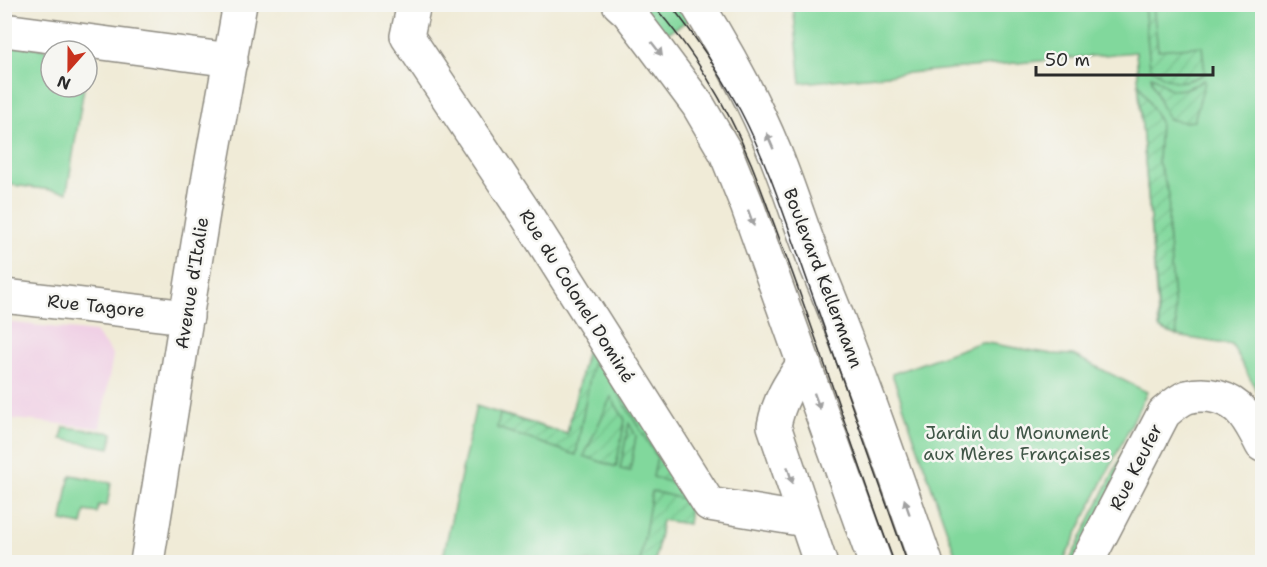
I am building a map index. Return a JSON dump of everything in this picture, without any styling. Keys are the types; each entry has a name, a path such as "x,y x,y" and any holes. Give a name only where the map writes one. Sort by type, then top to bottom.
{"main road":[{"name":"Avenue d'Italie","path":"147,562 207,188 240,4"},
{"name":"Rue du Colonel Dominé","path":"414,4 407,36 527,216 709,504 805,520"},
{"path":"619,4 698,105 726,153 747,205 875,562"},
{"name":"Boulevard Kellermann","path":"697,4 743,82 776,154 819,272 872,406 926,562"},
{"path":"4,30 231,60"},
{"name":"Rue Tagore","path":"4,296 187,317"},
{"path":"804,363 777,409 774,426 820,562"},
{"name":"Rue Keufer","path":"1087,562 1164,413 1177,403 1187,397 1204,396 1217,397 1230,402 1242,411 1263,445"}],"shaded area":[{"path":"5,322 95,332 113,355 100,428 5,418"}],"green space":[{"path":"636,5 687,5 696,16 664,35"},
{"path":"793,5 1262,5 1262,401 1232,345 1177,336 1159,328 1136,52 801,83"},
{"path":"1144,5 1153,5 1158,50 1202,46 1205,73 1190,80 1177,81 1164,77 1150,67"},
{"path":"5,40 39,48 39,99 82,99 67,192 5,184"},
{"path":"1151,76 1176,90 1205,81 1194,121 1183,122 1169,119 1161,105"},
{"path":"1138,82 1160,122 1158,161 1169,194 1168,229 1177,336 1160,329"},
{"path":"590,336 689,488 688,524 662,520 655,562 442,562 476,406 567,434"},
{"path":"590,336 689,488 653,477 657,457 594,354 576,455 497,428 500,414 567,434"},
{"name":"Jardin du Monument aux Mères Françaises","path":"981,342 1052,354 1073,355 1147,392 1063,562 958,562 892,374"},
{"path":"611,397 625,420 616,467 584,456"},
{"path":"1141,417 1146,420 1075,562 1069,562"},
{"path":"629,423 636,436 630,471 620,469"},
{"path":"64,427 113,433 110,448 61,439"},
{"path":"72,475 111,483 107,506 99,505 97,513 85,511 82,525 62,521 69,479"},
{"path":"652,491 691,501 688,524 662,520 655,562 640,562"}],"tram line":[{"path":"652,4 682,41 708,80 751,163 802,299 894,562"},
{"path":"670,4 724,82 760,153 907,562"}]}
